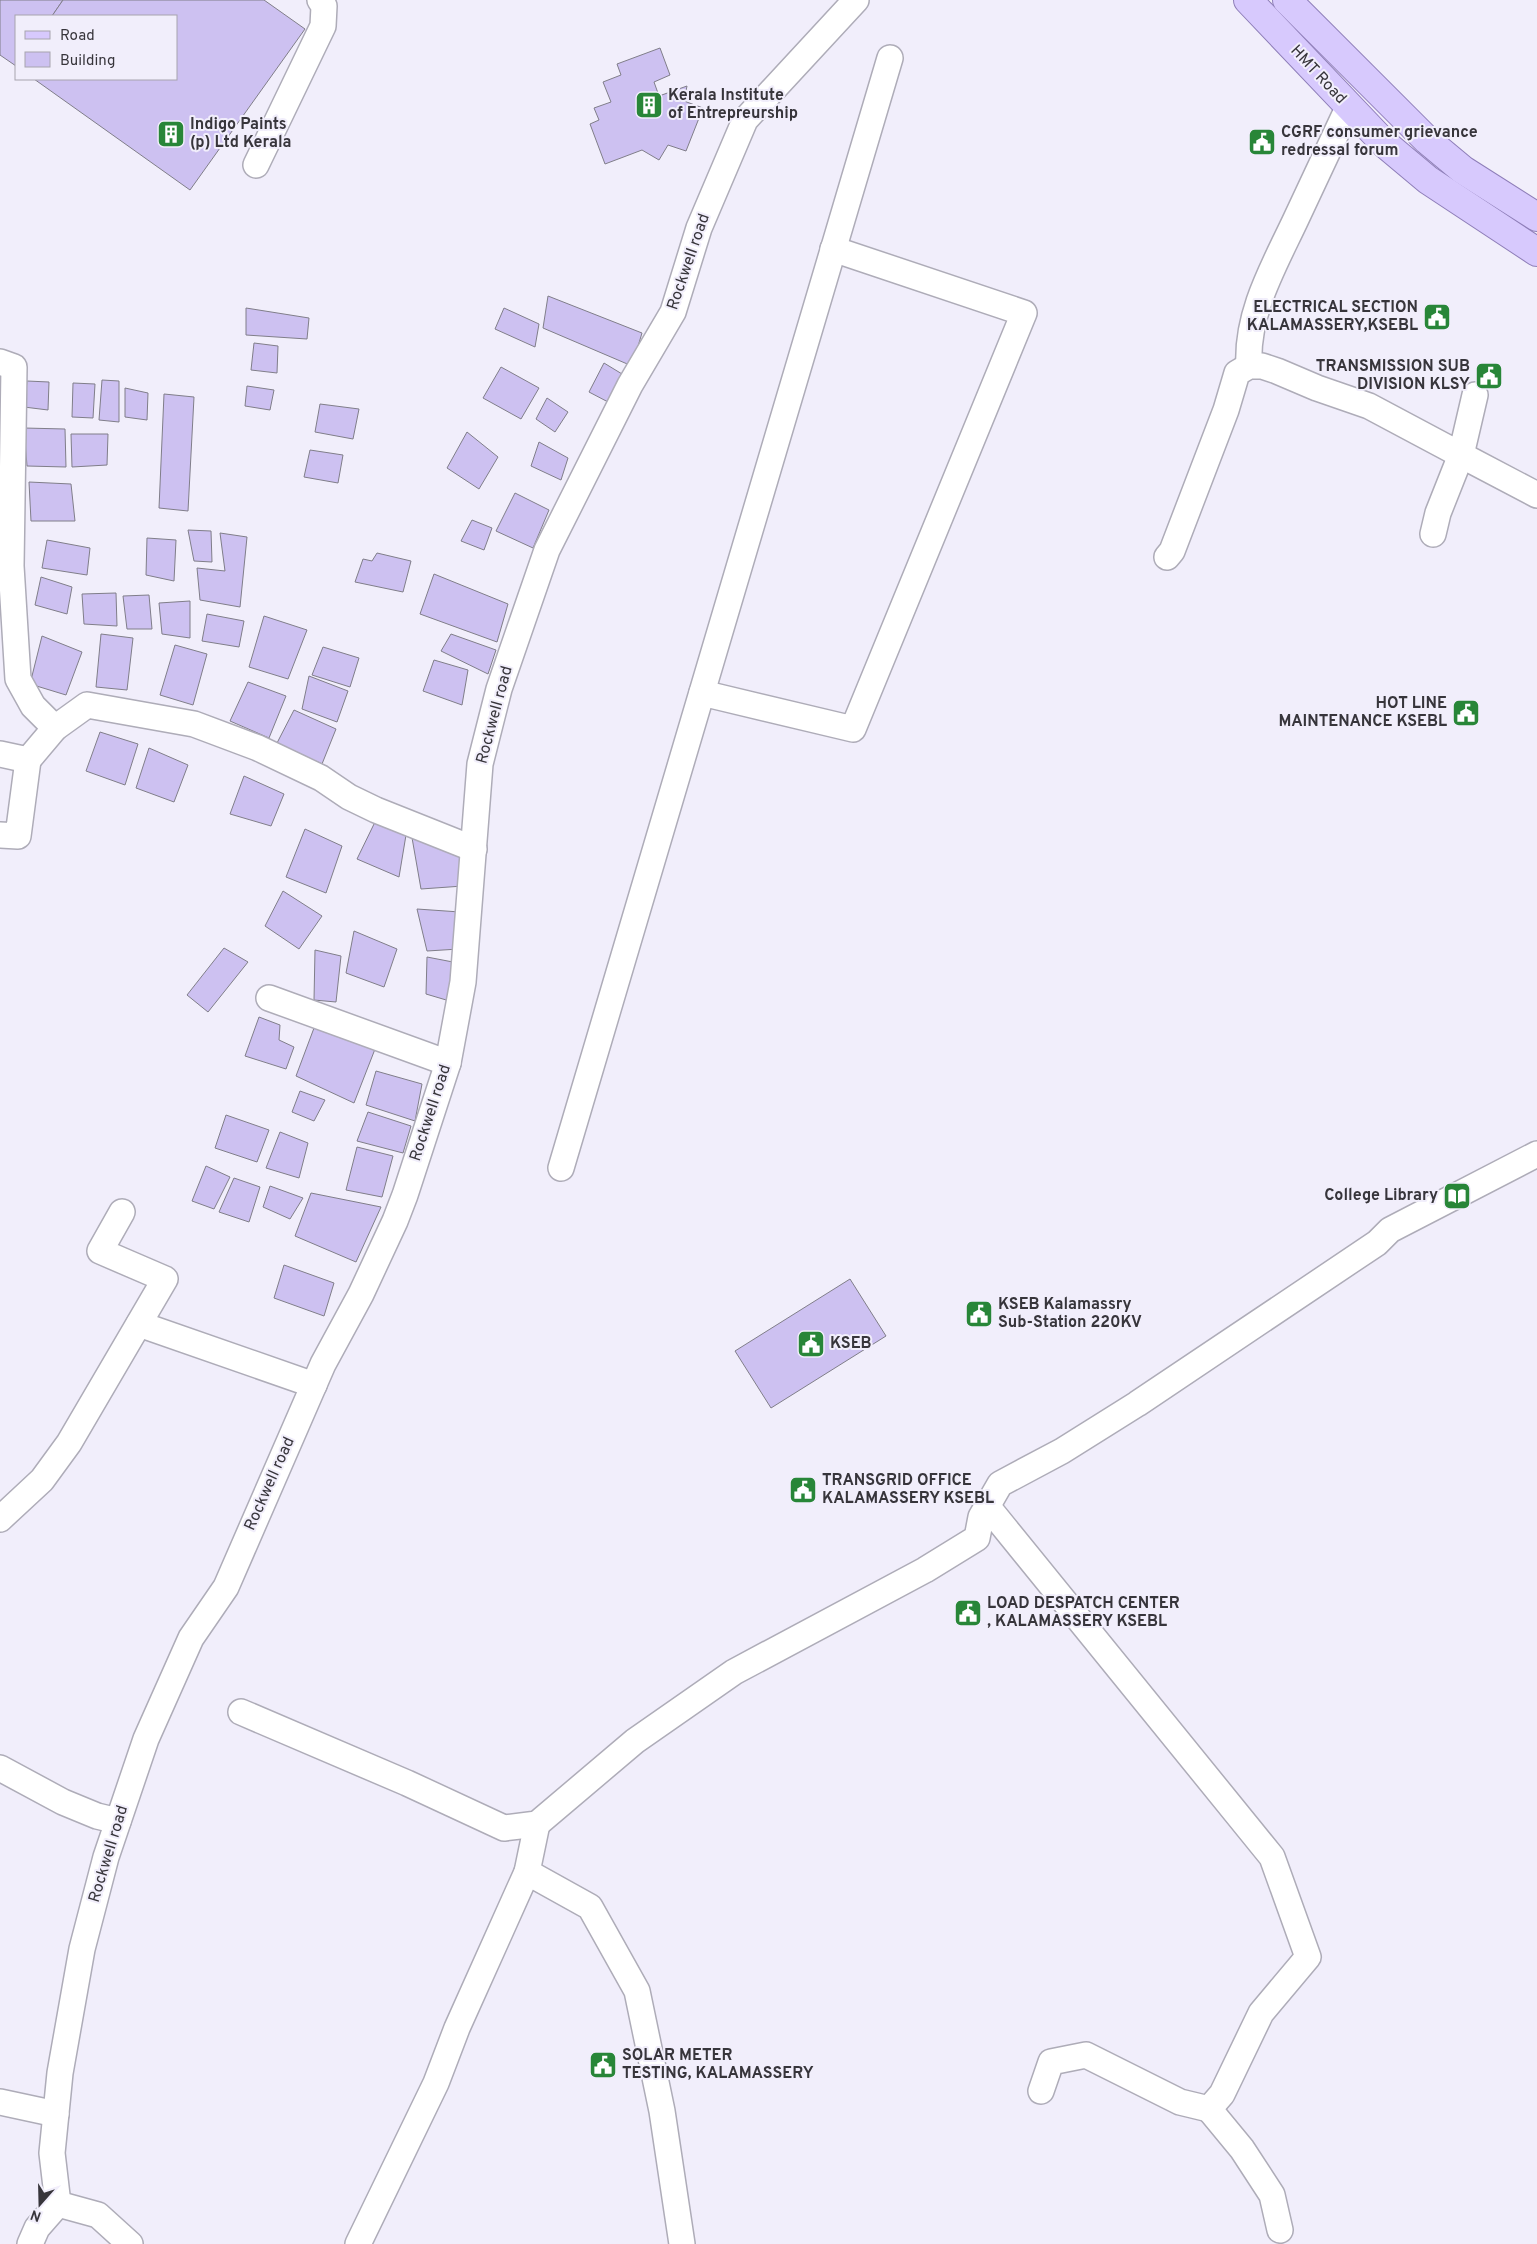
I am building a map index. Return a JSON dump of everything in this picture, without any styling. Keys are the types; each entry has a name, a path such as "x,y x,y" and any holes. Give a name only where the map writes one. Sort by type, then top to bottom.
{"main road":[{"name":"HMT Road","path":"1248,0 1384,144 1428,180 1537,252"},
{"name":"HMT Road","path":"1287,0 1427,140 1463,170 1537,217"}],"street":[{"path":"256,165 323,26 324,6 320,0"},
{"name":"Rockwell road","path":"58,2204 52,2153 60,2073 82,1949 118,1821 146,1739 191,1638 226,1587 314,1385 395,1221 448,1063 463,982 482,755 499,689 547,550 630,386 673,312 699,228 746,120 856,0"},
{"path":"561,1168 890,58"},
{"path":"1250,366 1248,347 1251,328 1265,285 1348,108"},
{"path":"702,693 853,729 1024,313 833,249"},
{"path":"0,362 14,368 11,566 18,679 32,706 55,728"},
{"path":"1167,557 1172,551 1226,410 1238,373 1250,366 1262,366 1369,406 1537,495"},
{"path":"1433,534 1438,513 1461,455 1475,394"},
{"path":"0,835 18,836 28,760 55,728 87,705 194,724 258,748 321,778 348,797 376,810 474,849"},
{"path":"0,754 28,760"},
{"path":"269,998 448,1063"},
{"path":"242,1712 407,1782 504,1828 537,1824 635,1741 734,1672 925,1570 977,1538 981,1517 1000,1484 1062,1451 1136,1404 1377,1242 1390,1230 1537,1154"},
{"path":"0,1519 42,1480 69,1444 166,1279 100,1251 122,1212"},
{"path":"139,1324 314,1385"},
{"path":"987,1506 1272,1857 1308,1957 1262,2013 1222,2094 1208,2109"},
{"path":"0,1768 63,1802 97,1816 118,1821"},
{"path":"358,2244 436,2083 458,2028 527,1872 537,1824"},
{"path":"527,1872 590,1907 637,1991 662,2111 682,2244"},
{"path":"1041,2091 1051,2062 1086,2055 1180,2102 1208,2109 1242,2149 1272,2195 1280,2230"},
{"path":"0,2102 56,2114"},
{"path":"30,2244 37,2228 58,2204 98,2216 130,2244"}],"building":[{"path":"0,0 63,0 53,15 15,15 15,65 0,55"},
{"name":"Indigo Paints (p) Ltd Kerala","path":"63,0 264,0 305,29 190,190 35,80 178,80 178,15 53,15"},
{"name":"Kerala Institute of Entrepreurship","path":"660,48 670,75 654,82 659,96 687,86 684,101 703,108 686,151 668,145 659,160 642,150 605,164 590,124 599,120 594,108 611,102 603,82 621,75 617,64"},
{"path":"548,296 642,333 632,366 543,328"},
{"path":"246,308 309,318 307,339 246,335"},
{"path":"504,308 539,324 535,347 495,329"},
{"path":"254,343 278,346 277,373 251,370"},
{"path":"604,363 627,377 610,403 589,392"},
{"path":"501,367 539,388 521,419 483,398"},
{"path":"102,380 119,381 119,422 99,420"},
{"path":"27,381 49,382 48,410 24,407"},
{"path":"73,383 95,384 93,418 72,417"},
{"path":"247,386 274,390 270,410 245,406"},
{"path":"125,388 148,393 147,420 125,417"},
{"path":"164,394 194,397 188,511 159,508"},
{"path":"547,398 568,412 555,432 536,419"},
{"path":"320,404 359,409 353,439 315,432"},
{"path":"24,428 65,429 66,467 27,466"},
{"path":"467,432 498,457 479,489 447,468"},
{"path":"71,434 108,434 107,465 72,467"},
{"path":"539,442 568,458 561,480 531,466"},
{"path":"310,450 343,455 338,483 304,477"},
{"path":"29,482 71,484 75,521 31,521"},
{"path":"515,493 549,510 533,548 496,531"},
{"path":"472,520 492,528 484,550 461,541"},
{"path":"188,530 211,531 212,562 194,561"},
{"path":"220,533 247,537 240,607 200,600 197,568 225,571"},
{"path":"147,538 176,540 174,581 146,575"},
{"path":"47,540 90,548 87,575 42,568"},
{"path":"377,553 411,561 403,592 355,582 363,559 372,561"},
{"path":"434,574 508,604 497,642 420,614"},
{"path":"41,577 72,587 67,614 35,605"},
{"path":"116,593 117,626 84,624 82,594"},
{"path":"149,595 152,629 127,629 123,596"},
{"path":"190,601 190,638 162,634 159,603"},
{"path":"207,614 244,621 239,647 202,641"},
{"path":"264,616 307,630 288,679 249,667"},
{"path":"101,634 133,638 127,690 96,687"},
{"path":"451,634 496,650 488,674 441,651"},
{"path":"42,636 82,652 66,695 30,684"},
{"path":"175,645 207,654 193,705 160,695"},
{"path":"323,647 359,658 350,687 312,675"},
{"path":"434,660 468,670 462,705 423,691"},
{"path":"309,676 348,691 337,722 302,709"},
{"path":"248,682 286,696 269,738 230,721"},
{"path":"294,710 336,729 322,764 277,743"},
{"path":"100,732 138,744 125,785 86,771"},
{"path":"149,748 188,765 174,802 136,788"},
{"path":"244,776 284,794 271,826 230,814"},
{"path":"375,822 406,835 399,877 357,859"},
{"path":"305,829 342,846 326,893 286,877"},
{"path":"411,832 466,852 463,886 421,889"},
{"path":"283,891 322,916 299,949 265,926"},
{"path":"417,909 460,912 459,949 427,951"},
{"path":"354,931 397,949 384,987 346,973"},
{"path":"224,948 248,962 208,1012 187,995"},
{"path":"315,950 341,956 336,1002 314,1000"},
{"path":"427,957 458,963 453,1002 426,994"},
{"path":"259,1017 280,1025 279,1040 294,1047 286,1069 245,1056"},
{"path":"317,1020 377,1044 354,1103 296,1076"},
{"path":"376,1071 422,1084 415,1121 366,1105"},
{"path":"300,1091 325,1100 314,1121 292,1112"},
{"path":"368,1112 411,1126 403,1153 357,1141"},
{"path":"226,1115 269,1130 257,1162 215,1148"},
{"path":"280,1132 308,1143 299,1178 266,1168"},
{"path":"357,1147 393,1156 382,1197 346,1190"},
{"path":"206,1166 230,1177 214,1209 192,1201"},
{"path":"234,1178 260,1187 249,1222 219,1212"},
{"path":"270,1186 303,1198 290,1219 263,1207"},
{"path":"311,1193 381,1207 356,1262 295,1236"},
{"path":"284,1265 334,1283 324,1316 274,1298"},
{"name":"KSEB","path":"850,1279 886,1336 771,1408 735,1351"}],"place":[{"name":"Kerala Institute of Entrepreurship","path":"649,105"},
{"name":"Indigo Paints (p) Ltd Kerala","path":"171,134"},
{"name":"CGRF consumer grievance redressal forum","path":"1262,142"},
{"name":"ELECTRICAL SECTION KALAMASSERY,KSEBL","path":"1437,317"},
{"name":"TRANSMISSION SUB DIVISION KLSY","path":"1489,376"},
{"name":"HOT LINE MAINTENANCE KSEBL","path":"1466,713"},
{"name":"College Library","path":"1457,1196"},
{"name":"KSEB Kalamassry Sub-Station 220KV","path":"979,1314"},
{"name":"KSEB","path":"811,1344"},
{"name":"TRANSGRID OFFICE KALAMASSERY KSEBL","path":"803,1490"},
{"name":"LOAD DESPATCH CENTER , KALAMASSERY KSEBL","path":"968,1613"},
{"name":"SOLAR METER TESTING, KALAMASSERY","path":"603,2065"}]}
